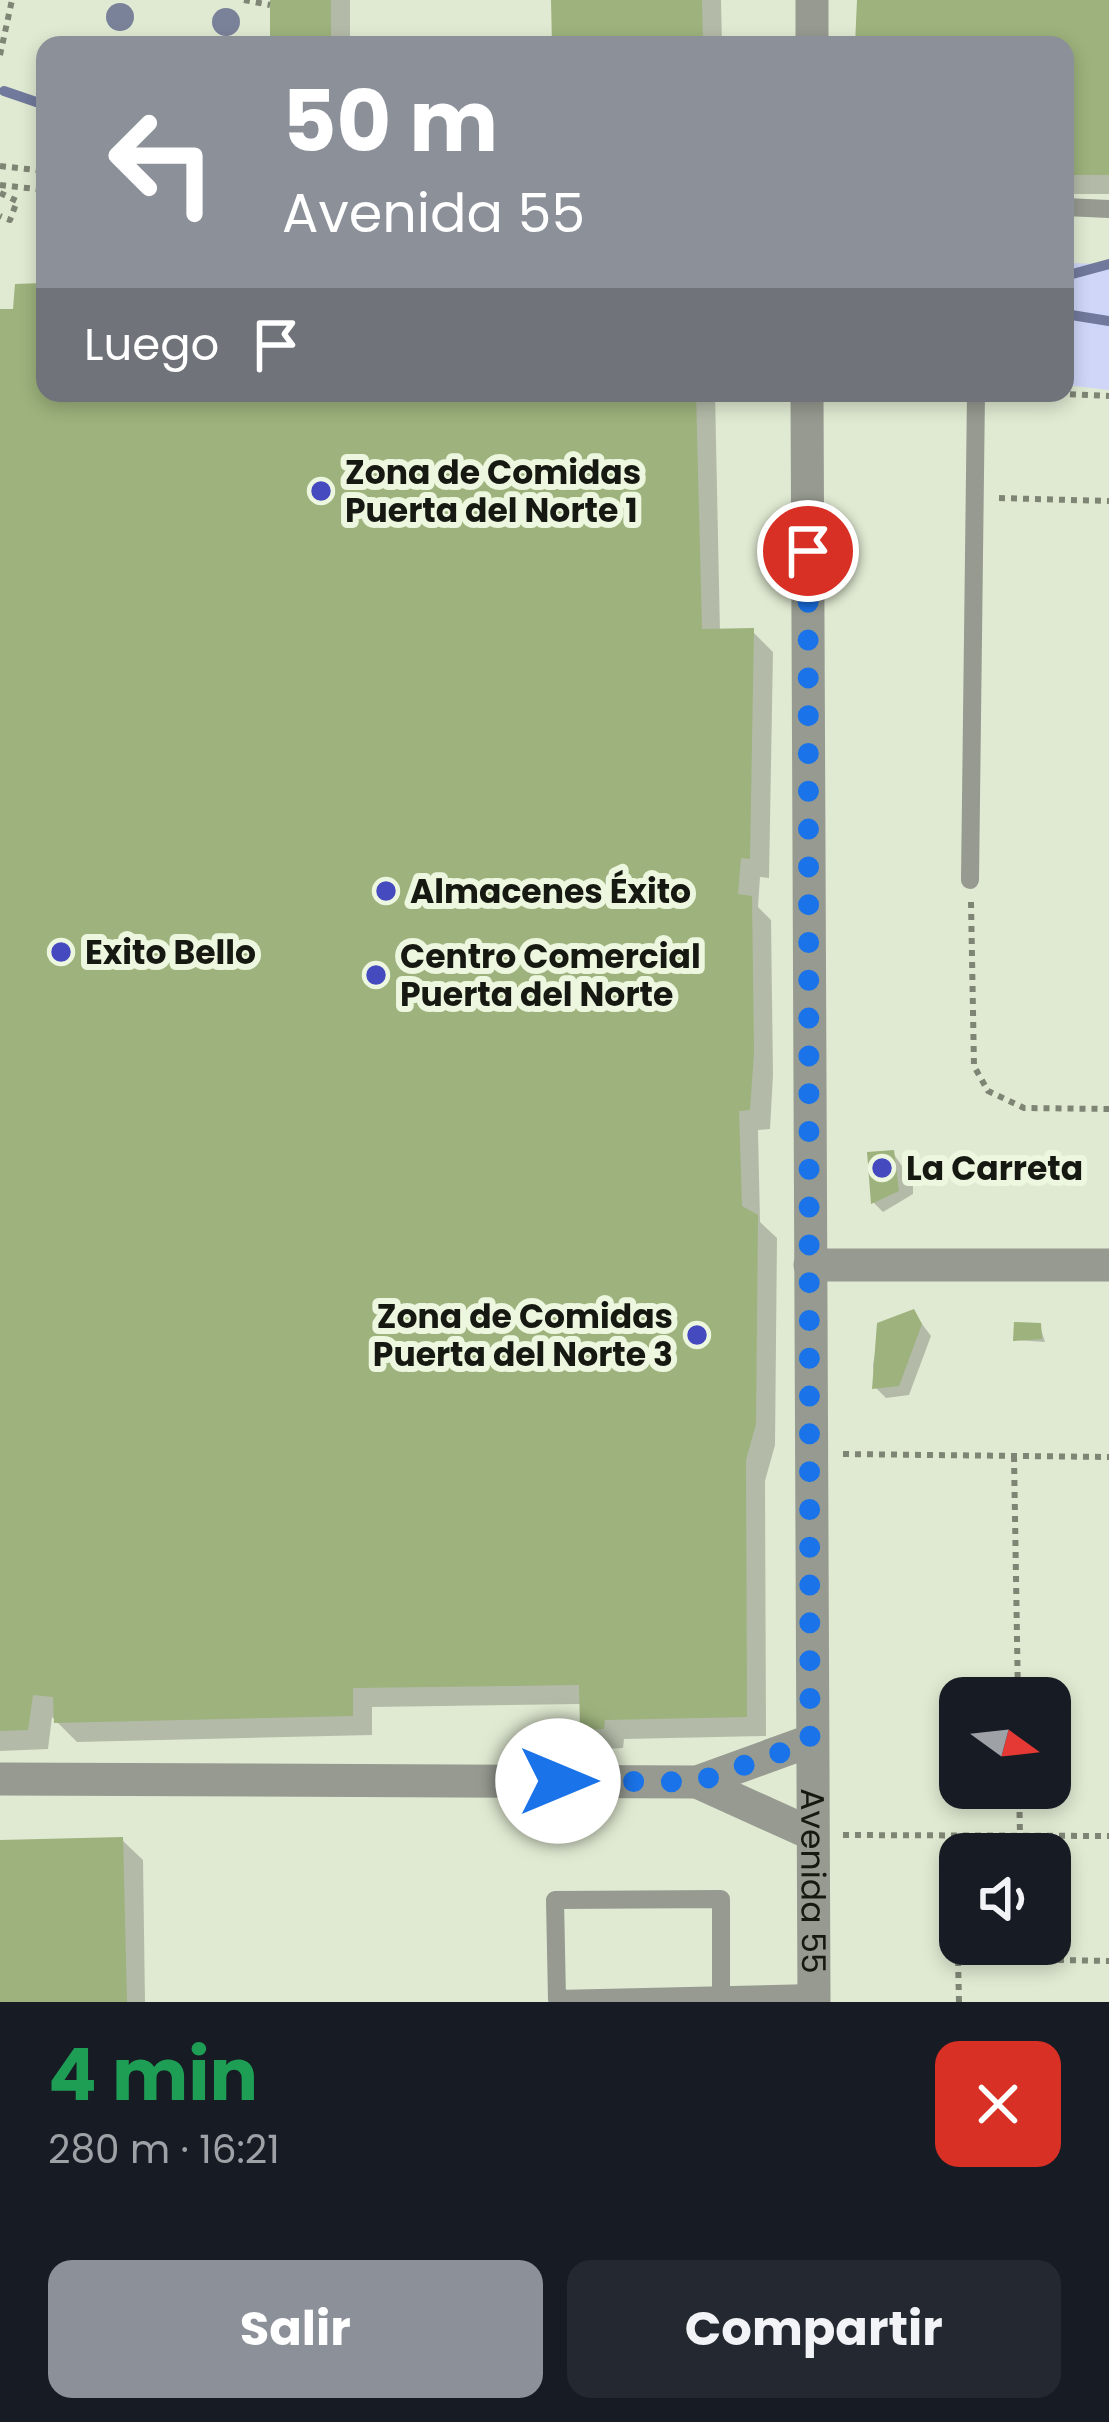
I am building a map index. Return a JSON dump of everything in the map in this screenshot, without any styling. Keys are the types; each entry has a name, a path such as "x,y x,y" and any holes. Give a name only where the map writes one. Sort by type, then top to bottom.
{"street":[{"path":"812,0 812,36"},
{"name":"Avenida 55","path":"807,402 814,1997"},
{"path":"810,1265 1109,1265"},
{"path":"0,1779 697,1782 810,1742"},
{"path":"697,1782 812,1834"}],"lane":[{"path":"1074,207 1109,209"},
{"path":"970,880 976,402"},
{"path":"721,1996 721,1899 555,1900 557,2000 814,1997"}],"path":[{"path":"0,55 13,0"},
{"path":"244,0 270,4"},
{"path":"0,166 36,170"},
{"path":"0,189 36,190"},
{"path":"0,189 17,201 10,220 0,216"},
{"path":"1074,395 1109,397"},
{"path":"975,497 1109,501"},
{"path":"970,880 974,1066 988,1091 1024,1108 1109,1109"},
{"path":"811,1454 1109,1456"},
{"path":"1014,1456 1018,1677"},
{"path":"812,1834 939,1835"},
{"path":"1071,1836 1109,1836"},
{"path":"959,2002 958,1958 1109,1960"}],"shaded area":[{"path":"1074,263 1109,264 1109,390 1074,386"}],"building":[{"path":"270,0 331,0 331,36 270,36"},
{"path":"551,0 702,0 703,36 552,36"},
{"path":"857,0 1109,0 1109,175 1074,175 1074,36 855,36"},
{"name":"Centro Comercial Puerta del Norte","path":"36,283 36,402 696,402 702,629 754,628 750,859 741,858 738,894 752,896 754,1053 750,1110 739,1111 742,1206 758,1215 756,1424 746,1460 747,1717 605,1720 604,1729 580,1730 579,1685 353,1688 353,1716 54,1723 53,1697 33,1695 28,1730 0,1731 0,309 13,309 15,284"},
{"name":"La Carreta","path":"894,1150 899,1191 871,1204 867,1152"},
{"path":"914,1309 922,1324 899,1386 872,1389 877,1323"},
{"path":"1014,1322 1041,1323 1042,1339 1013,1341"},
{"path":"123,1837 127,2002 0,2002 0,1840"}],"waterway":[{"path":"4,91 36,102"},
{"path":"1074,274 1109,264"},
{"path":"1074,315 1109,321"}],"place":[{"name":"Zona de Comidas Puerta del Norte 1","path":"321,491"},
{"name":"Almacenes Éxito","path":"386,891"},
{"name":"Exito Bello","path":"61,952"},
{"name":"Centro Comercial Puerta del Norte","path":"376,975"},
{"name":"La Carreta","path":"882,1168"},
{"name":"Zona de Comidas Puerta del Norte 3","path":"697,1335"}],"route":[{"path":"558,1781 697,1782 810,1742 808,551"}]}
